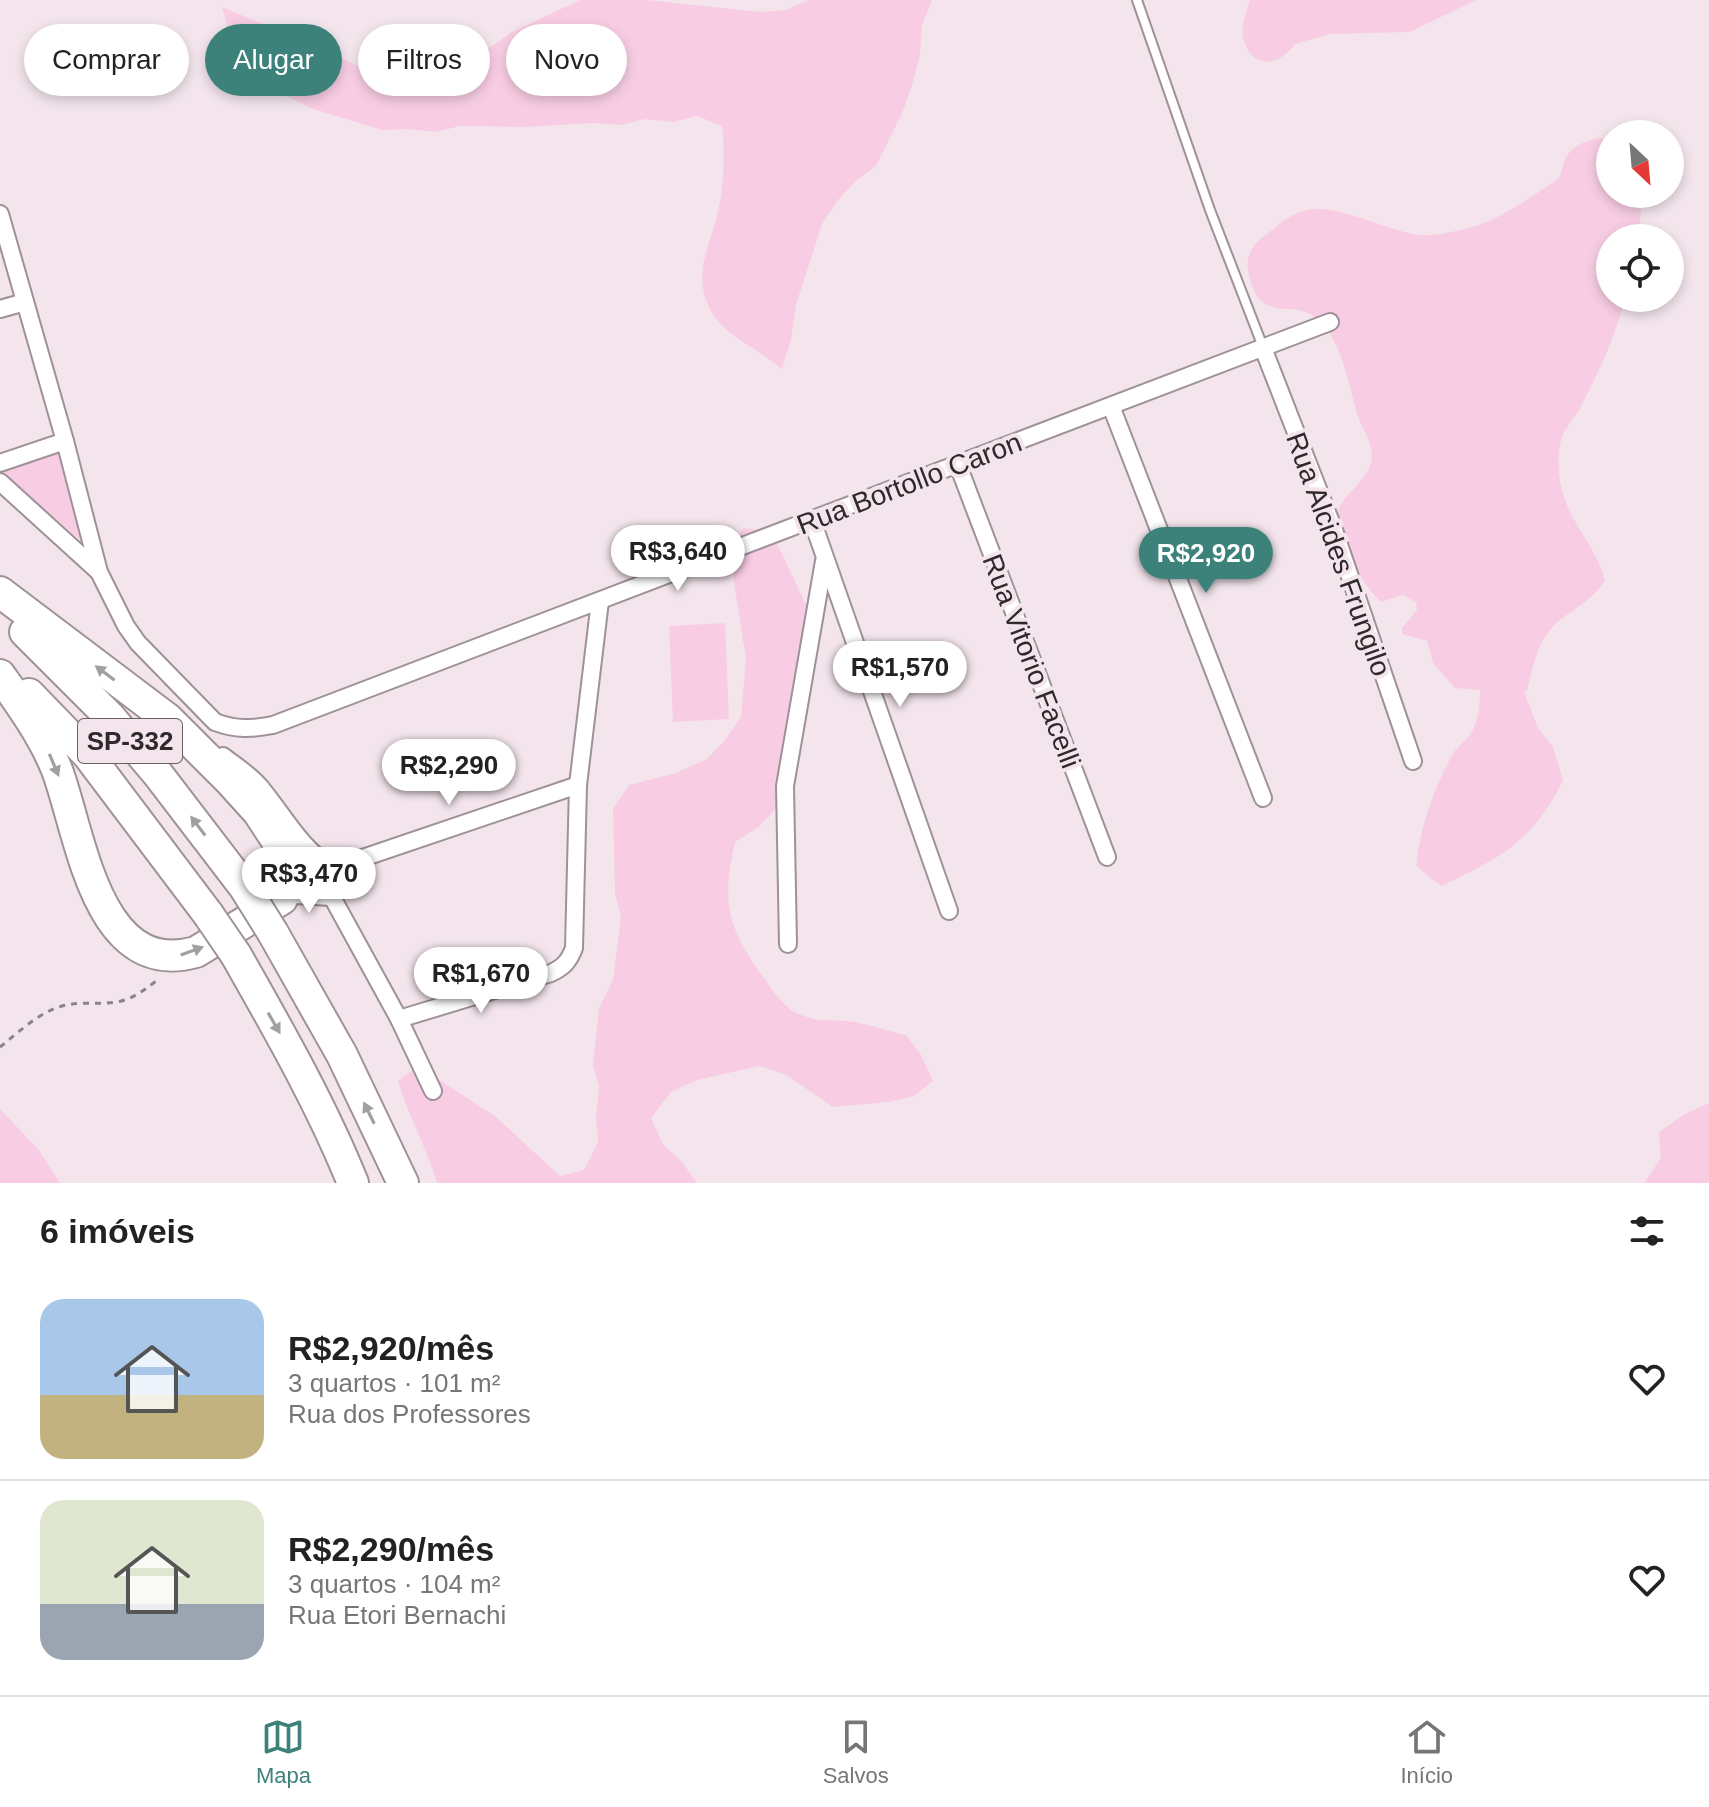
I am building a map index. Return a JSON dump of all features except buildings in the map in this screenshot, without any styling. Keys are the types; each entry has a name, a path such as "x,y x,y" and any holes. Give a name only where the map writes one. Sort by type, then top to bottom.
{"highway":[{"path":"0,592 168,719 258,812 285,853 289,869 282,899 196,952 165,956 148,952 130,942 110,918 89,874 55,766 35,725 0,675"},
{"name":"SP-332","path":"0,607 109,716 245,888 342,1055 403,1183"},
{"name":"SP-332","path":"0,664 88,755 236,955 289,1049 353,1183"}],"street":[{"path":"0,214 99,572"},
{"path":"0,309 25,302"},
{"name":"Rua Bortollo Caron","path":"99,572 138,643 215,722 231,728 252,729 273,725 1330,322"},
{"name":"Rua Alcides Frungilo","path":"1263,348 1334,530 1413,761"},
{"path":"1111,406 1263,798"},
{"path":"0,463 65,441"},
{"name":"Rua Vitorio Facelli","path":"958,465 1107,857"},
{"path":"0,482 99,572"},
{"path":"812,520 949,911"},
{"path":"788,944 785,786 825,556"},
{"path":"399,1019 551,973 562,968 570,959 574,948 578,785 600,601"},
{"path":"168,719 260,785 296,836 316,858 333,868 578,785"},
{"path":"333,868 332,897 399,1019 433,1091"},
{"path":"282,899 296,895 332,897"}],"lane":[{"path":"1137,0 1210,210 1263,348"}],"path":[{"path":"0,1047 40,1016 59,1007 82,1001 115,1002 142,992 181,956"}],"shaded area":[{"path":"580,0 647,0 760,12 786,10 808,0 932,0 922,26 920,55 912,85 876,166 838,200 822,224 796,305 791,340 782,369 723,327 708,305 704,291 704,263 722,187 722,126 697,116 673,122 645,119 621,125 460,126 436,132 382,130 313,109 287,96 342,96 342,59 358,66 358,96 490,96 490,47 506,36 506,96 627,96 627,24 529,24"},
{"path":"1250,0 1476,0 1410,32 1330,34 1295,44 1281,57 1266,62 1252,56 1243,38 1243,24"},
{"path":"222,7 263,24 227,24"},
{"path":"1596,139 1596,208 1641,208 1640,224 1596,224 1596,312 1621,312 1600,367 1562,437 1559,449 1560,480 1565,499 1605,580 1593,595 1549,631 1537,652 1527,691 1524,692 1538,728 1553,747 1563,780 1552,801 1540,819 1513,846 1441,886 1416,866 1421,837 1444,770 1453,753 1474,728 1480,690 1455,688 1433,663 1427,641 1402,634 1402,628 1417,610 1416,602 1403,595 1381,602 1349,557 1337,516 1344,500 1365,475 1372,455 1343,363 1334,340 1320,321 1310,314 1271,307 1263,302 1250,280 1248,259 1261,239 1288,218 1303,211 1317,209 1346,213 1421,235 1481,224 1507,212 1558,179 1565,159 1572,150"},
{"path":"61,449 87,545 0,474 0,468"},
{"path":"743,528 771,531 821,636 807,664 778,806 760,826 735,842 729,899 736,930 753,962 789,1008 812,1019 854,1022 906,1035 921,1055 933,1081 914,1096 889,1102 833,1107 786,1075 760,1066 697,1080 671,1092 651,1118 663,1144 682,1162 697,1183 437,1183 398,1081 418,1066 495,1116 560,1176 584,1170 598,1142 596,1116 599,1088 593,1064 599,1008 613,980 621,917 615,893 613,809 629,785 676,773 707,759 741,717 746,660 730,556"},
{"path":"725,623 729,719 673,722 669,626"},
{"path":"1709,1103 1709,1183 1644,1183 1661,1158 1659,1132 1683,1115"},
{"path":"0,1109 38,1149 60,1183 0,1183"}]}
